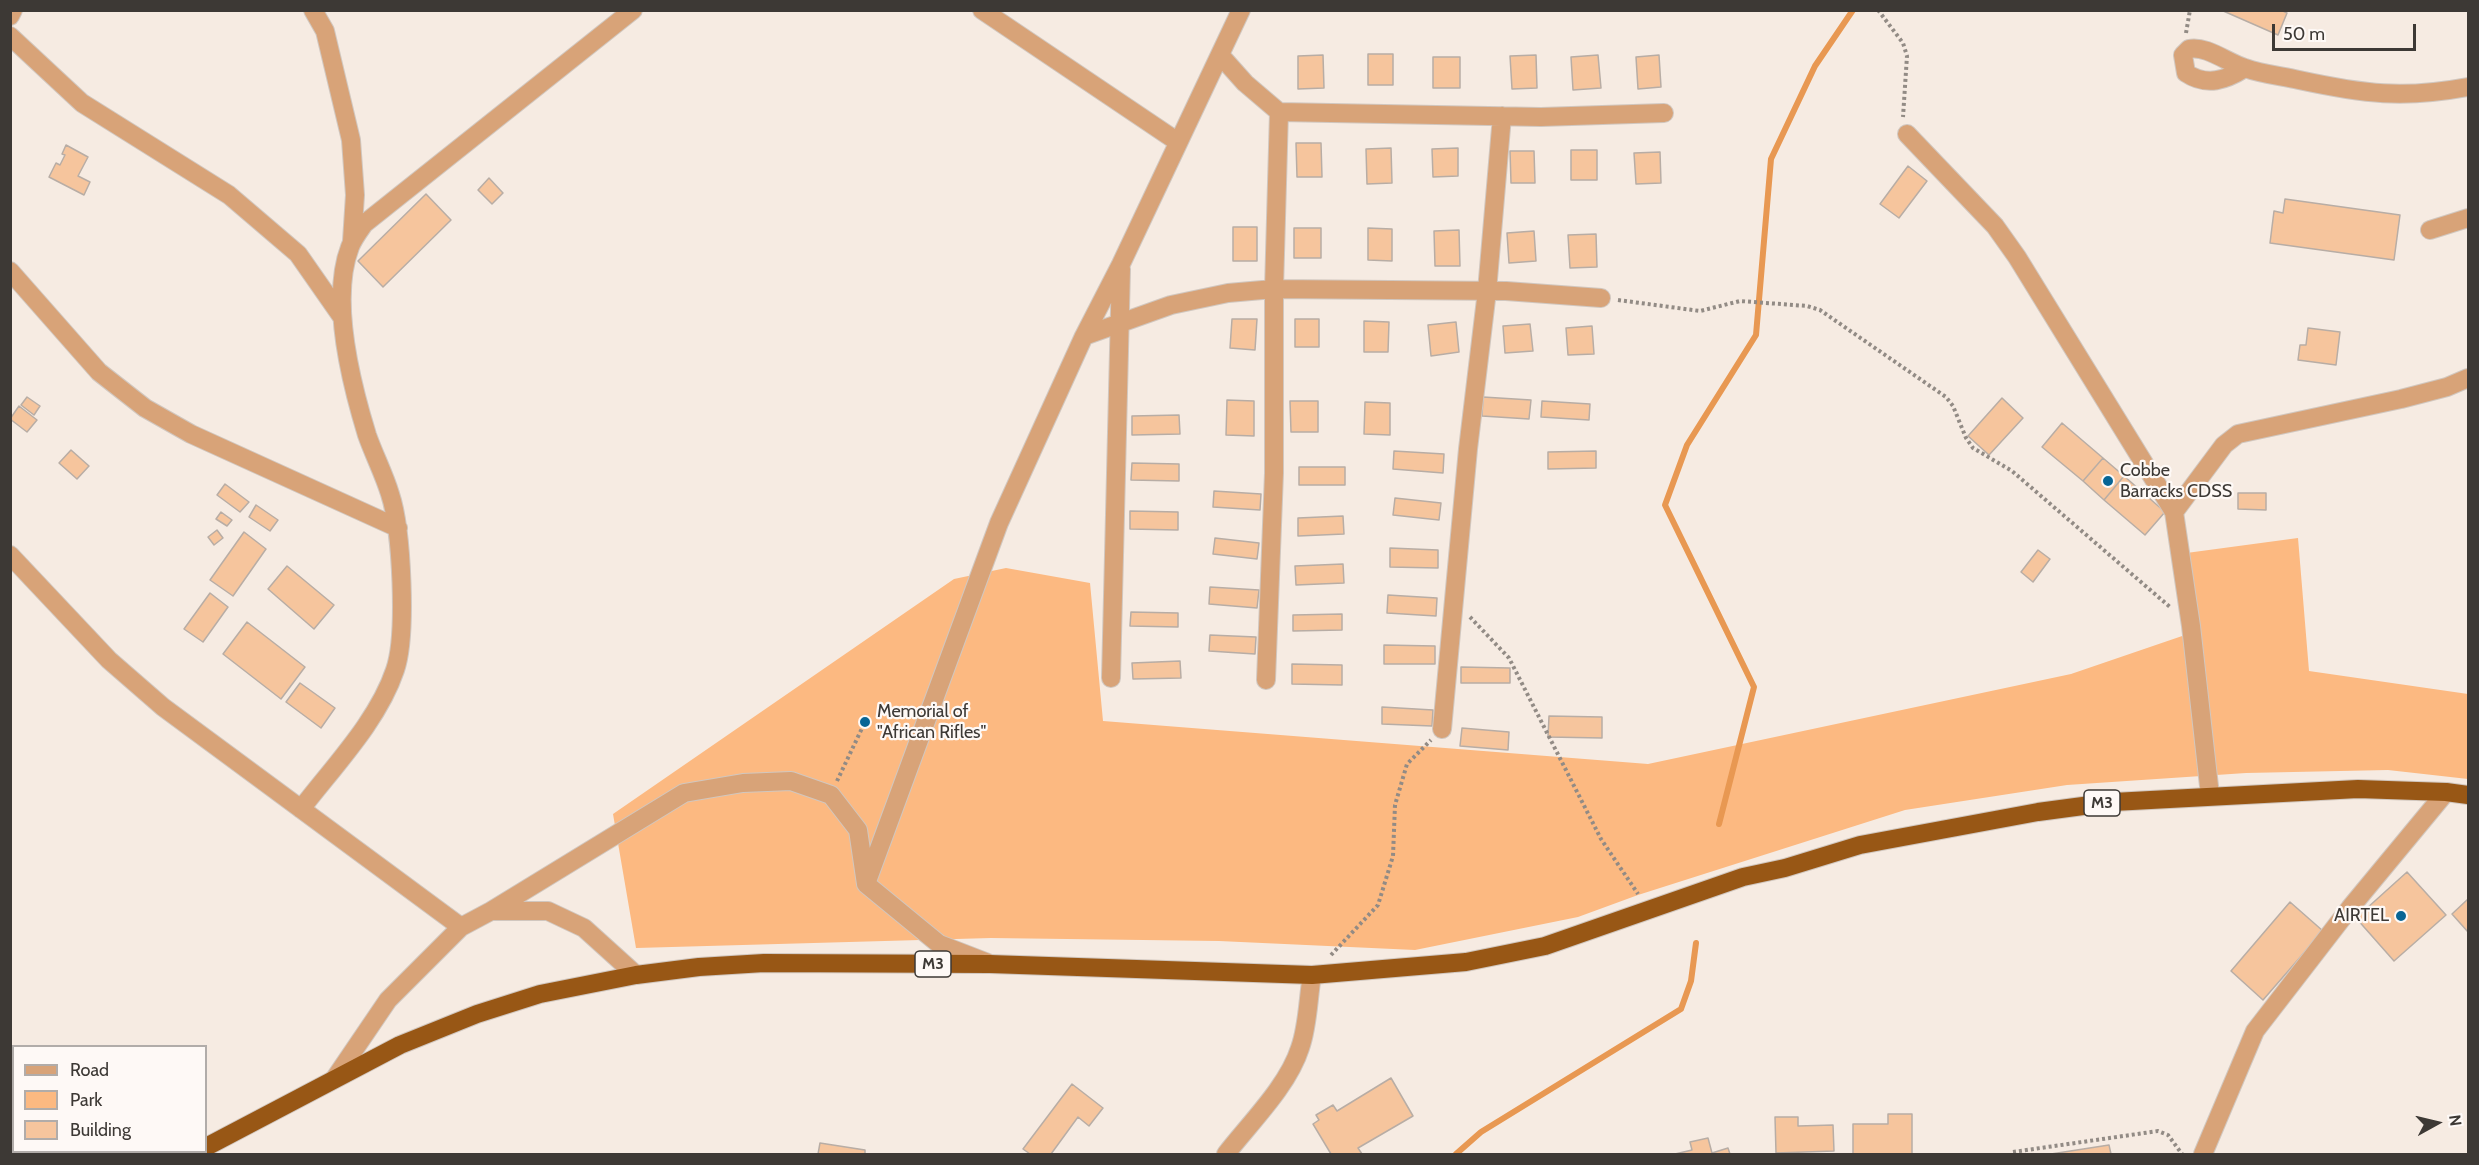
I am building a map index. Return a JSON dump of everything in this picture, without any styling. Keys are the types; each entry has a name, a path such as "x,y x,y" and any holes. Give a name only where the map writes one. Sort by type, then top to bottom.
{"highway":[{"name":"M3","path":"207,1146 400,1045 477,1014 540,994 636,975 699,967 764,963 990,964 1312,975 1466,962 1545,946 1685,895 1860,845 2038,812 2113,802 2210,795 2358,789 2469,795"}],"street":[{"path":"10,16 13,10"},
{"path":"301,808 371,719 384,698 396,668 402,637 398,528 391,495 368,436 351,374 342,316 344,276 352,241 355,195 351,140 325,31 313,10"},
{"path":"352,241 364,224 633,10"},
{"path":"982,10 1178,142"},
{"path":"866,884 999,523 1084,336 1121,264 1241,10"},
{"path":"10,36 82,103 229,195 298,254 342,316"},
{"path":"1220,55 1245,83 1279,112 1502,116 1664,113"},
{"path":"2245,68 2354,92 2398,95 2434,93 2469,87"},
{"path":"1266,680 1274,473 1274,289 1279,112"},
{"path":"1442,729 1468,449 1487,291 1502,116"},
{"path":"1907,134 1995,226 2017,257 2174,512 2191,626 2210,795"},
{"path":"2430,230 2469,218"},
{"path":"1111,678 1121,264"},
{"path":"10,271 99,372 145,408 191,435 398,528"},
{"path":"1084,336 1119,321 1171,304 1228,293 1274,289 1487,291 1601,298"},
{"path":"2174,512 2224,445 2238,434 2410,396 2447,387 2469,378"},
{"path":"10,555 108,660 163,707 461,927"},
{"path":"335,1078 388,1000 461,927 684,793 743,783 791,782 831,795 858,830 866,884 939,944 990,964"},
{"path":"2203,1155 2255,1031 2350,908 2446,792"},
{"path":"491,911 548,911 584,928 636,975"},
{"path":"1226,1155 1285,1079 1295,1061 1301,1047 1312,975"}],"path":[{"path":"1878,10 1903,43 1907,56 1903,118 1907,134"},
{"path":"1601,298 1700,311 1740,301 1808,306 1820,310 1946,397 1953,406 1966,438 1973,448 2012,471 2191,626"},
{"path":"1454,599 1509,658 1601,839 1648,910"},
{"path":"831,795 865,722"},
{"path":"1312,975 1378,906 1393,856 1395,805 1407,764 1442,729"},
{"path":"2013,1152 2158,1131 2168,1135 2182,1155"}],"green space":[{"path":"2298,538 2309,671 2468,694 2468,779 2388,770 2246,773 2067,785 1905,810 1638,895 1578,917 1415,950 1219,941 991,938 636,948 613,814 954,579 1006,568 1090,583 1103,721 1648,764 2071,674 2188,634 2179,554"}],"building":[{"path":"2221,10 2281,10 2287,13 2278,35"},
{"path":"1368,54 1393,54 1393,85 1368,85"},
{"path":"1323,55 1324,88 1298,89 1298,56"},
{"path":"1536,55 1537,88 1512,89 1510,56"},
{"path":"1598,55 1601,88 1573,90 1571,57"},
{"path":"1659,55 1661,87 1638,89 1636,57"},
{"path":"1433,57 1460,57 1460,88 1433,88"},
{"path":"1296,143 1321,143 1322,177 1297,177"},
{"path":"66,145 88,157 78,176 90,182 84,195 49,177 56,163 60,165 65,155 62,154"},
{"path":"1391,148 1392,183 1367,184 1366,149"},
{"path":"1458,148 1458,176 1433,177 1432,149"},
{"path":"1571,150 1597,150 1597,180 1571,180"},
{"path":"1510,151 1534,151 1535,183 1511,183"},
{"path":"1660,152 1661,183 1636,184 1634,153"},
{"path":"1908,166 1927,181 1899,218 1880,204"},
{"path":"489,178 503,193 492,204 478,190"},
{"path":"426,194 451,220 383,287 358,261"},
{"path":"2285,199 2400,215 2394,260 2270,243 2274,211 2283,213"},
{"path":"1233,227 1257,227 1257,261 1233,261"},
{"path":"1294,228 1321,228 1321,258 1294,258"},
{"path":"1368,228 1392,229 1392,261 1368,260"},
{"path":"1459,230 1460,266 1435,266 1434,231"},
{"path":"1534,231 1536,261 1509,263 1507,233"},
{"path":"1596,234 1597,267 1570,268 1568,235"},
{"path":"1232,319 1257,319 1255,350 1230,348"},
{"path":"1295,319 1319,319 1319,347 1295,347"},
{"path":"1364,321 1389,322 1388,352 1364,352"},
{"path":"1456,322 1459,352 1431,356 1428,325"},
{"path":"1530,324 1533,351 1505,353 1503,326"},
{"path":"1592,326 1594,354 1568,355 1566,328"},
{"path":"2308,328 2340,332 2336,365 2298,360 2300,345 2306,345"},
{"path":"27,397 40,406 34,415 21,405"},
{"path":"1483,397 1531,400 1529,419 1482,416"},
{"path":"2002,398 2023,418 1989,455 1968,436"},
{"path":"1227,400 1254,401 1254,436 1226,435"},
{"path":"1290,401 1318,401 1318,432 1291,432"},
{"path":"1542,401 1590,404 1589,420 1541,417"},
{"path":"1365,402 1390,403 1390,435 1364,434"},
{"path":"19,406 37,420 27,432 10,419"},
{"path":"1179,415 1180,434 1132,435 1132,416"},
{"path":"2062,423 2103,458 2083,481 2042,447"},
{"path":"71,450 89,466 77,479 59,463"},
{"path":"1394,451 1444,454 1443,473 1393,469"},
{"path":"1596,451 1596,468 1548,469 1548,452"},
{"path":"2103,458 2124,476 2104,500 2083,481"},
{"path":"1132,463 1179,464 1179,481 1131,480"},
{"path":"1299,467 1345,467 1345,485 1299,485"},
{"path":"2124,476 2165,512 2145,535 2104,500"},
{"path":"225,484 249,502 240,512 217,495"},
{"path":"1214,491 1261,494 1260,510 1213,507"},
{"path":"2238,493 2266,493 2266,510 2238,509"},
{"path":"1395,498 1441,503 1439,520 1393,515"},
{"path":"256,505 278,520 270,531 249,517"},
{"path":"1130,511 1178,512 1178,530 1130,529"},
{"path":"221,512 232,520 227,526 216,519"},
{"path":"1343,516 1344,534 1298,536 1298,518"},
{"path":"217,530 223,538 214,545 208,537"},
{"path":"244,532 266,549 233,596 210,580"},
{"path":"1215,538 1259,543 1257,559 1213,554"},
{"path":"1390,548 1438,550 1438,568 1390,567"},
{"path":"2038,550 2050,559 2033,582 2021,572"},
{"path":"1343,564 1344,583 1296,585 1295,566"},
{"path":"287,566 334,605 314,629 268,589"},
{"path":"1210,587 1259,590 1257,608 1209,604"},
{"path":"210,593 228,607 203,642 184,629"},
{"path":"1388,595 1437,598 1436,616 1387,613"},
{"path":"1131,612 1178,613 1178,627 1130,626"},
{"path":"1342,614 1342,630 1293,631 1293,615"},
{"path":"247,622 305,667 281,699 223,654"},
{"path":"1210,635 1256,637 1255,654 1209,651"},
{"path":"1384,645 1435,646 1435,664 1384,664"},
{"path":"1180,661 1181,678 1133,679 1132,663"},
{"path":"1292,664 1342,665 1342,685 1292,684"},
{"path":"1461,667 1510,668 1510,683 1461,683"},
{"path":"300,683 335,708 321,728 286,702"},
{"path":"1382,707 1433,710 1432,726 1382,724"},
{"path":"1549,716 1602,717 1602,738 1548,737"},
{"path":"1462,728 1509,732 1508,750 1460,746"},
{"name":"AIRTEL","path":"2407,872 2446,915 2394,961 2356,918"},
{"path":"2468,899 2468,932 2452,914"},
{"path":"2290,902 2323,931 2263,1000 2231,971"},
{"path":"1391,1078 1413,1116 1358,1148 1362,1154 1331,1154 1313,1124 1319,1120 1316,1115 1333,1105 1337,1111"},
{"path":"1072,1084 1103,1108 1089,1126 1078,1117 1051,1154 1030,1154 1023,1149"},
{"path":"1888,1114 1912,1114 1912,1154 1853,1154 1853,1124 1888,1124"},
{"path":"1775,1117 1798,1117 1798,1126 1833,1125 1834,1151 1776,1153"},
{"path":"1708,1138 1712,1153 1728,1148 1730,1154 1675,1154 1692,1150 1690,1142"},
{"path":"820,1143 865,1150 865,1154 818,1154"},
{"path":"2109,1145 2111,1154 2051,1154"}],"waterway":[{"path":"1719,824 1754,687 1665,505 1687,445 1756,335 1771,159 1815,66 1853,10"},
{"path":"1456,1154 1481,1132 1681,1009 1691,981 1696,943"}],"place":[{"name":"Cobbe Barracks CDSS","path":"2108,481"},
{"name":"Memorial of \"African Rifles\"","path":"865,722"},
{"name":"AIRTEL","path":"2401,916"}]}
